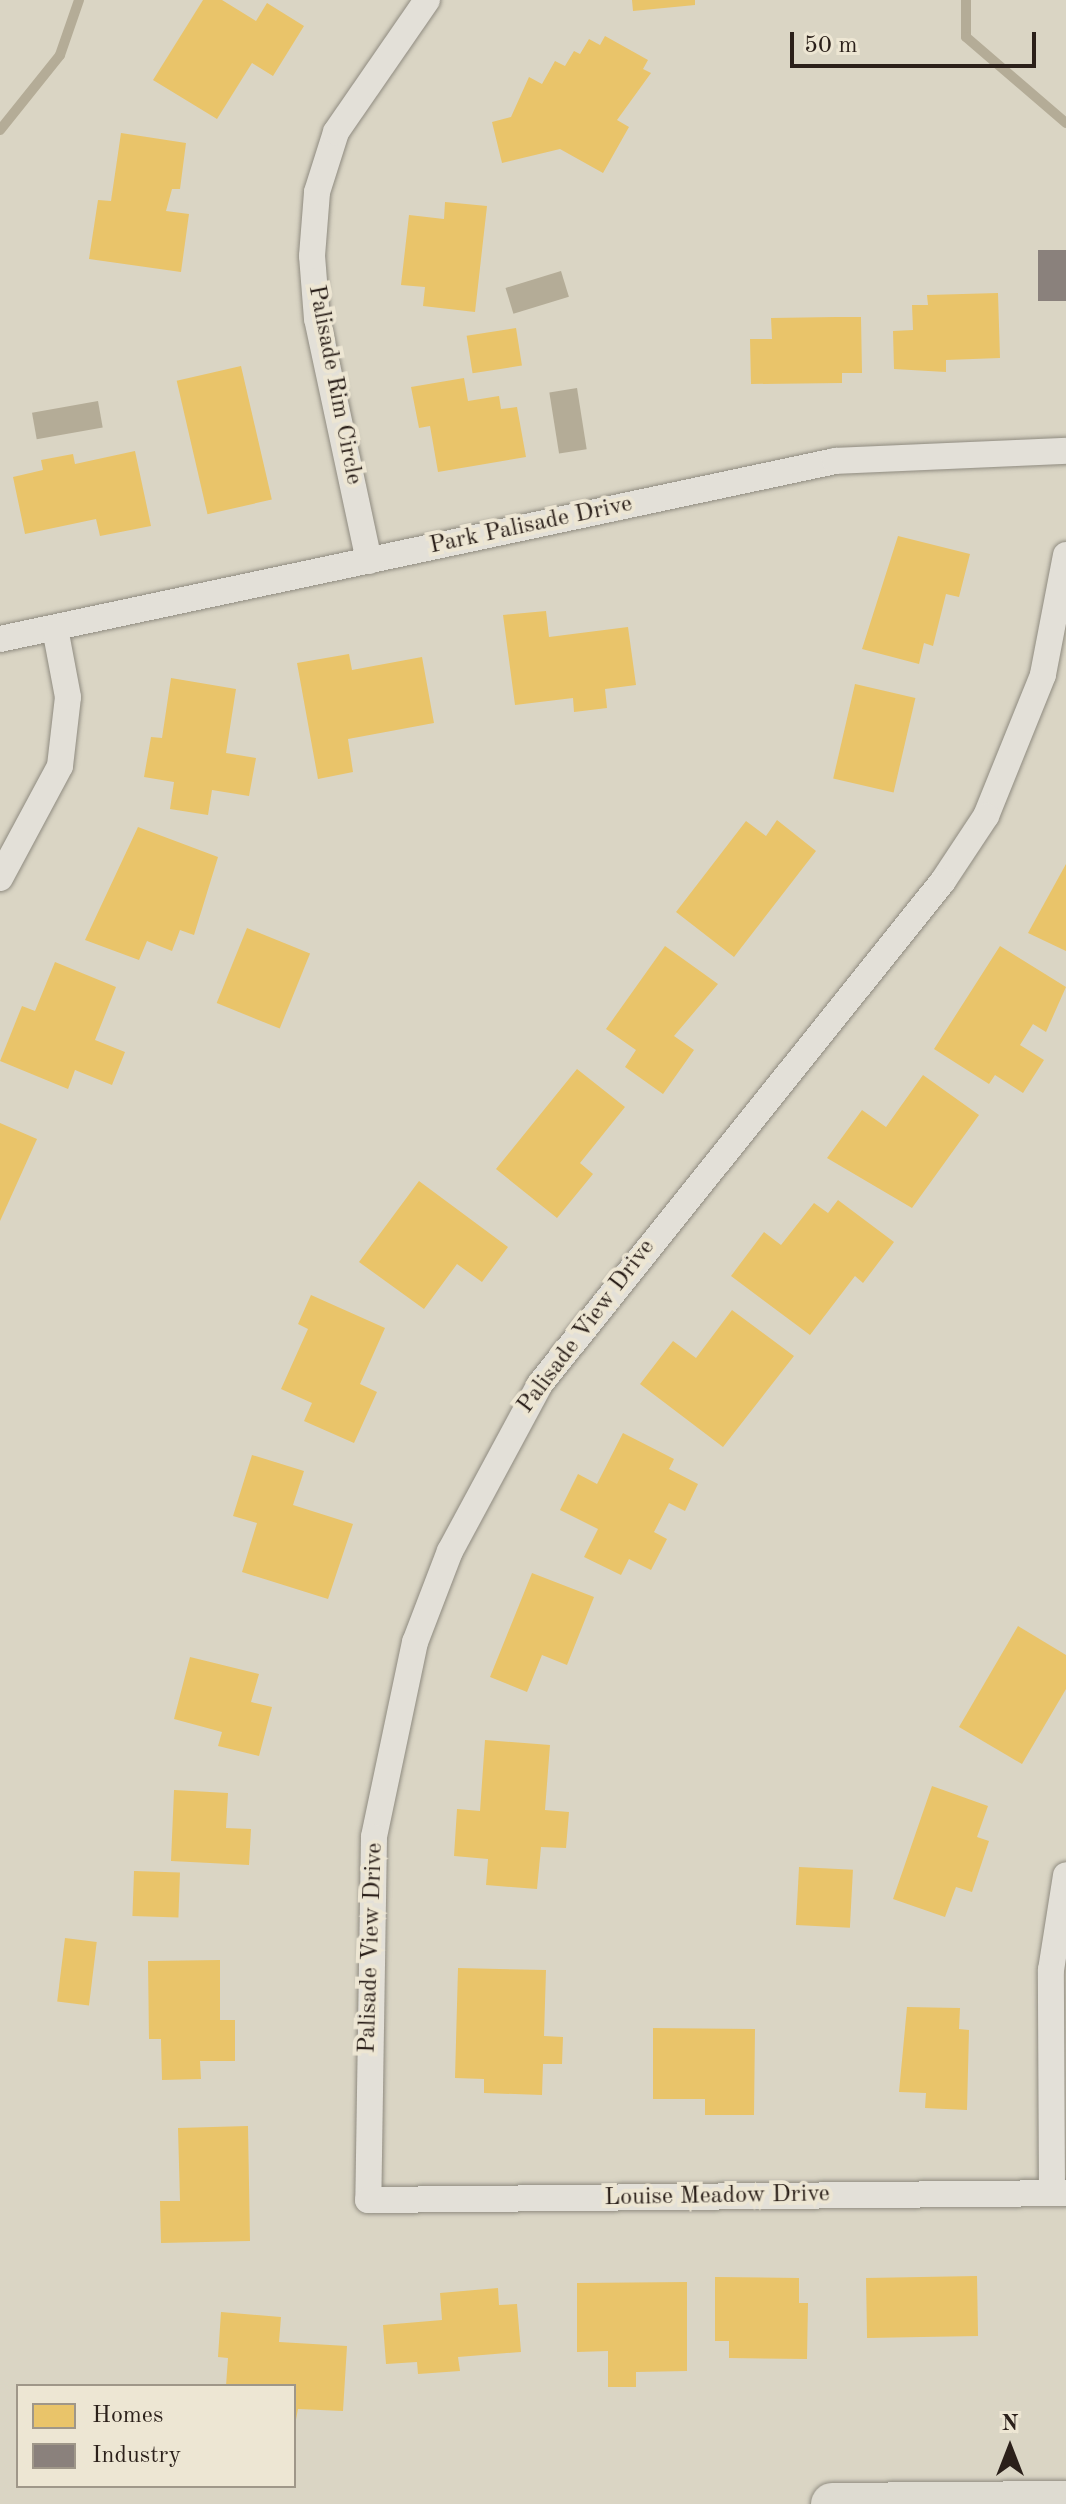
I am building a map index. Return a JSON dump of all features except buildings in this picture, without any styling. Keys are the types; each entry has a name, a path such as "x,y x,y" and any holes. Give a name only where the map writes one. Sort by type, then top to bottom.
{"main road":[{"path":"832,2504 1066,2502"}],"street":[{"name":"Palisade Rim Circle","path":"369,561 317,319 317,192 336,132 427,0"},
{"name":"Park Palisade Drive","path":"0,639 835,461 1066,451"},
{"name":"Palisade View Drive","path":"368,2200 374,1837 415,1642 450,1551 540,1384 943,881 986,816 1043,675 1066,555"},
{"path":"0,878 60,766 68,697 55,628"},
{"path":"1059,2193 1051,1970 1066,1875"},
{"name":"Louise Meadow Drive","path":"368,2200 1059,2193"}],"shaded area":[{"path":"561,271 569,297 513,314 506,288"},
{"path":"577,388 587,449 559,454 549,392"},
{"path":"98,401 103,428 37,439 32,413"}],"waterway":[{"path":"0,130 60,55 79,0"},
{"path":"966,0 966,37 1066,123"}]}
